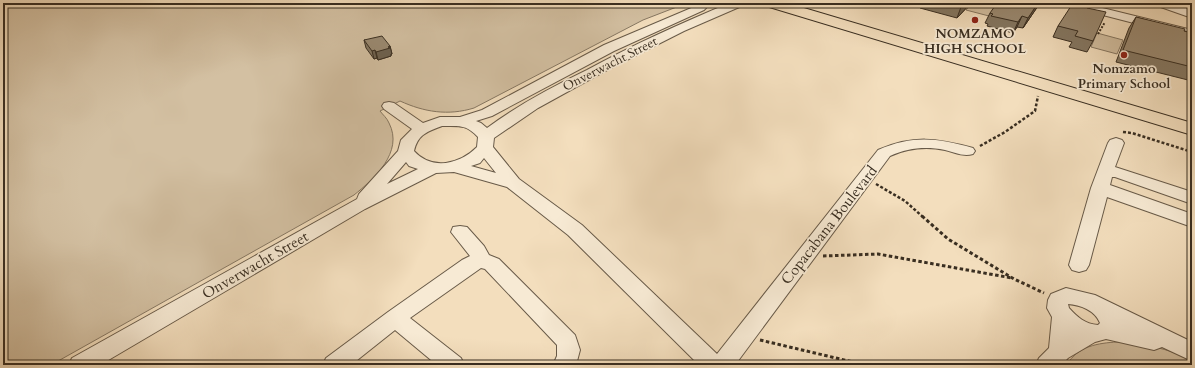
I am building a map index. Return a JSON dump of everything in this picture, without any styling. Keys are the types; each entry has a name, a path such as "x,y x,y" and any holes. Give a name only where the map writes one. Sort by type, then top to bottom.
{"highway":[{"path":"771,3 1192,130"},
{"path":"806,3 1192,116"}],"street":[{"name":"Onverwacht Street","path":"460,121 487,113 609,48 711,3"},
{"name":"Onverwacht Street","path":"485,142 503,123 547,96 622,56 740,3"},
{"path":"1068,3 1097,14 1192,34"},
{"path":"1159,3 1190,13"},
{"path":"389,106 421,129"},
{"path":"359,205 406,152 409,140 421,129 440,122 460,121 476,126 513,183 575,230 714,365"},
{"path":"406,152 415,162 432,168 454,166 474,159 485,142"},
{"name":"Copacabana Boulevard","path":"722,365 884,153 908,143 925,142 944,144 967,151"},
{"path":"1079,265 1103,180 1116,143"},
{"path":"454,166 513,183"},
{"name":"Onverwacht Street","path":"80,365 359,205 432,168"},
{"path":"1103,180 1116,172 1192,198"},
{"path":"1103,180 1192,221"},
{"path":"460,232 477,251 482,261"},
{"path":"334,365 469,264 482,261 492,264 567,341 570,350 569,357 564,365"},
{"path":"1053,358 1060,309 1066,296 1078,296 1091,301 1103,309 1188,350"},
{"path":"1060,309 1075,327 1188,350"},
{"path":"1053,358 1080,341 1111,325 1110,317 1103,309"},
{"path":"396,318 453,365"}],"path":[{"path":"967,151 986,143 1005,132 1035,111 1038,96 1046,86"},
{"path":"1132,133 1192,152"},
{"path":"866,178 905,201 948,239 1014,278 1060,309"},
{"path":"804,257 878,254 1014,278"},
{"path":"745,335 774,344 857,363 980,363 988,365"}],"shaded area":[{"path":"3,3 687,3 643,20 474,108 455,112 436,112 418,108 400,101 380,111 388,121 393,134 393,144 390,154 378,173 354,195 51,365 3,365"},
{"path":"973,3 999,3 989,16 966,10"},
{"path":"1097,33 1123,40 1117,54 1091,47"},
{"path":"1117,342 1146,345 1174,352 1192,359 1192,365 1067,365 1076,354 1082,350 1103,343"}],"building":[{"path":"945,3 965,3 961,7"},
{"path":"997,3 1038,3 1028,18 1022,16 1018,22 991,16 993,14 990,13"},
{"path":"1073,3 1089,5 1087,8 1106,12 1093,41 1075,36 1078,31 1058,26"},
{"path":"1136,17 1185,29 1184,31 1192,33 1192,67 1123,50"},
{"path":"382,36 390,48 376,52 375,50 372,51 364,40"}],"place":[{"name":"NOMZAMO HIGH SCHOOL","path":"975,20"},
{"name":"Nomzamo Primary School","path":"1124,55"}]}
